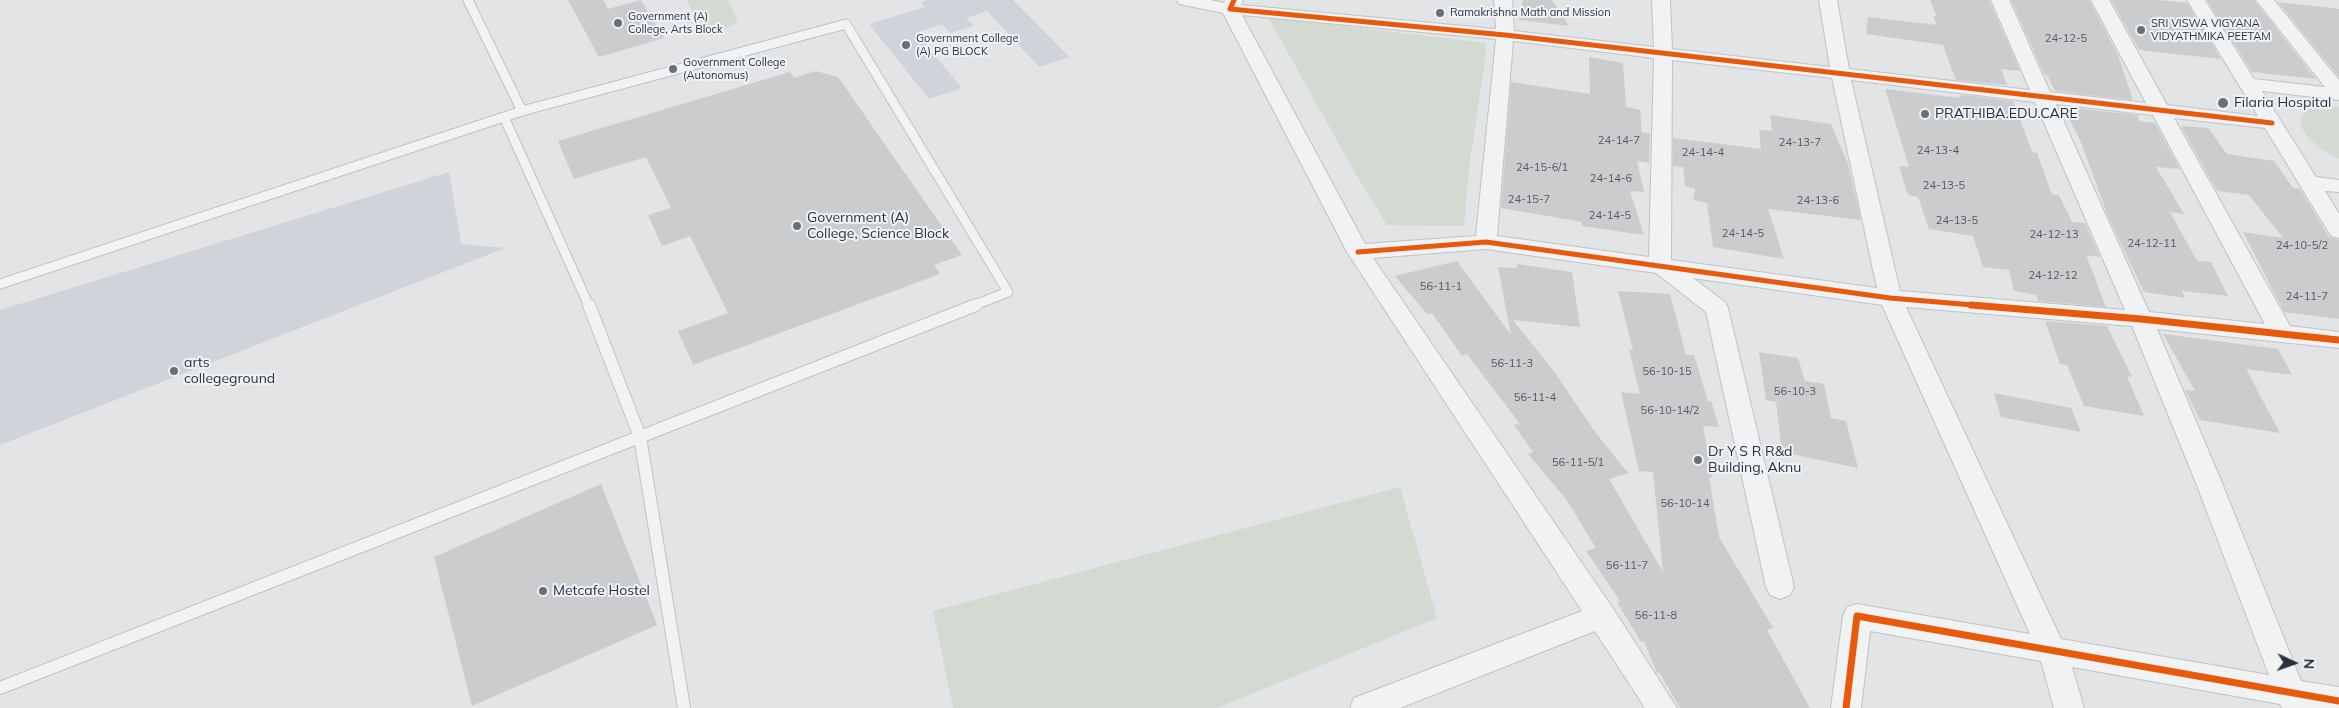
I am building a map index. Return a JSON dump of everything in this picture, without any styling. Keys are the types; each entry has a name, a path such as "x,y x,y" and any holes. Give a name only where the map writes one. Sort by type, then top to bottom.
{"street":[{"path":"1185,0 2272,123"},
{"path":"1486,242 1505,35 1503,0"},
{"path":"1660,265 1663,53 1661,0"},
{"path":"1828,0 1840,73 1890,298 2052,650 2069,708"},
{"path":"2000,0 2141,319 2209,483 2293,700"},
{"path":"2100,0 2282,334"},
{"path":"2196,0 2339,231"},
{"path":"2265,0 2339,93"},
{"path":"1232,4 1358,252 1662,708"},
{"path":"2248,84 2339,93"},
{"path":"2309,183 2339,186"},
{"path":"1358,252 1486,242 1890,298 2141,319 2339,340"},
{"path":"1660,265 1717,308 1780,587"},
{"path":"1365,708 1602,616"},
{"path":"1846,708 1857,616 2052,650 2293,700 2339,701"}],"lane":[{"path":"468,0 522,111"},
{"path":"0,284 522,111 846,24 1008,292 0,688"},
{"path":"504,117 579,278 640,437 684,708"}],"shaded area":[{"path":"686,0 728,0 738,22 709,36"},
{"name":"Government College (A) PG BLOCK","path":"927,0 1013,0 1069,57 1039,67 987,11 966,18 974,26 950,33 942,24 916,33 962,88 929,99 869,24 925,7 921,2"},
{"path":"1268,17 1485,43 1486,54 1469,168 1464,226 1387,225 1354,171"},
{"path":"2339,107 2339,159 2322,150 2307,136 2300,125 2302,115 2311,108"},
{"path":"449,172 461,244 505,248 0,445 0,310"},
{"path":"1400,487 1437,618 1217,708 953,708 933,611"}],"building":[{"name":"Government (A) College, Arts Block","path":"568,0 603,0 608,9 641,0 664,38 599,57"},
{"path":"1523,0 1552,0 1569,26 1519,20"},
{"path":"1930,0 1989,0 2020,71 2001,69 2007,85 1956,80 1943,45 1866,34 1868,17 1937,25 1933,16 1937,17"},
{"path":"2011,0 2089,0 2118,55 2133,100 2055,91 2047,75 2044,74"},
{"path":"2111,0 2158,0 2187,3 2221,59 2139,50"},
{"path":"2207,0 2254,0 2316,79 2252,72"},
{"path":"2278,2 2339,9 2339,77"},
{"path":"1589,57 1623,63 1626,107 1640,110 1642,132 1650,134 1649,163 1637,161 1644,192 1630,191 1644,235 1582,226 1582,222 1501,208 1511,82 1590,94"},
{"name":"Government (A) College, Science Block","path":"816,71 838,77 962,255 934,265 940,274 693,365 678,331 728,313 690,236 662,246 648,215 671,208 646,157 574,179 558,141 790,72 794,78"},
{"path":"1885,89 1960,98 1959,96 1962,95 2013,101 2032,152 2037,153 2052,195 2059,195 2072,222 2085,223 2100,257 2086,255 2106,307 2038,301 2036,295 2014,291 2009,270 1983,267 1973,236 1929,229 1918,197 1908,195 1899,166 1909,167"},
{"path":"2063,107 2138,115 2139,121 2155,123 2180,169 2156,167 2184,214 2170,212 2197,261 2211,262 2228,296 2182,291 2185,298 2144,292 2109,219 2081,142"},
{"path":"1770,115 1831,124 1848,164 1861,220 1768,209 1784,259 1713,247 1707,203 1693,200 1695,189 1685,186 1683,167 1673,166 1673,138 1761,149 1759,130 1772,131"},
{"path":"2181,126 2208,128 2227,154 2274,161 2293,188 2300,189 2329,237 2339,240 2339,319 2284,312 2243,232 2283,238 2249,195 2217,191"},
{"path":"1457,261 1511,335 1498,267 1517,268 1517,264 1572,272 1580,327 1513,320 1553,370 1595,432 1628,473 1609,479 1663,572 1653,472 1639,471 1621,392 1640,394 1629,350 1633,350 1618,291 1670,294 1686,355 1694,355 1708,401 1711,401 1719,427 1703,426 1719,537 1773,628 1767,630 1810,708 1680,708 1659,672 1657,673 1644,641 1641,642 1617,602 1620,601 1586,551 1596,548 1566,499 1528,454 1533,452 1514,425 1520,424 1467,354 1462,356 1432,313 1427,314 1395,276"},
{"path":"2045,321 2107,326 2132,377 2127,376 2144,416 2084,406 2067,365 2060,364"},
{"path":"2163,334 2278,349 2292,375 2246,369 2280,433 2200,420 2185,390 2195,391"},
{"path":"1759,352 1798,358 1805,381 1824,384 1831,418 1846,421 1858,468 1782,452 1776,402 1766,400"},
{"path":"1994,393 2071,408 2081,432 2001,417"},
{"name":"Metcafe Hostel","path":"601,484 657,625 472,706 434,557"}],"cycle path":[{"path":"1234,0 1230,9 1505,35 2272,123"},
{"path":"1358,252 1486,242 1890,298 2141,319 2339,340"},
{"path":"1846,708 1857,616 2339,701"}],"place":[{"name":"Ramakrishna Math and Mission","path":"1440,13"},
{"name":"Government (A) College, Arts Block","path":"618,23"},
{"name":"SRI VISWA VIGYANA VIDYATHMIKA PEETAM","path":"2141,30"},
{"name":"Government College (A) PG BLOCK","path":"906,45"},
{"name":"Government College (Autonomus)","path":"673,69"},
{"name":"Filaria Hospital","path":"2223,103"},
{"name":"PRATHIBA.EDU.CARE","path":"1925,114"},
{"name":"Government (A) College, Science Block","path":"797,226"},
{"name":"arts collegeground","path":"174,371"},
{"name":"Dr Y S R R&d Building, Aknu","path":"1698,460"},
{"name":"Metcafe Hostel","path":"543,591"}]}
